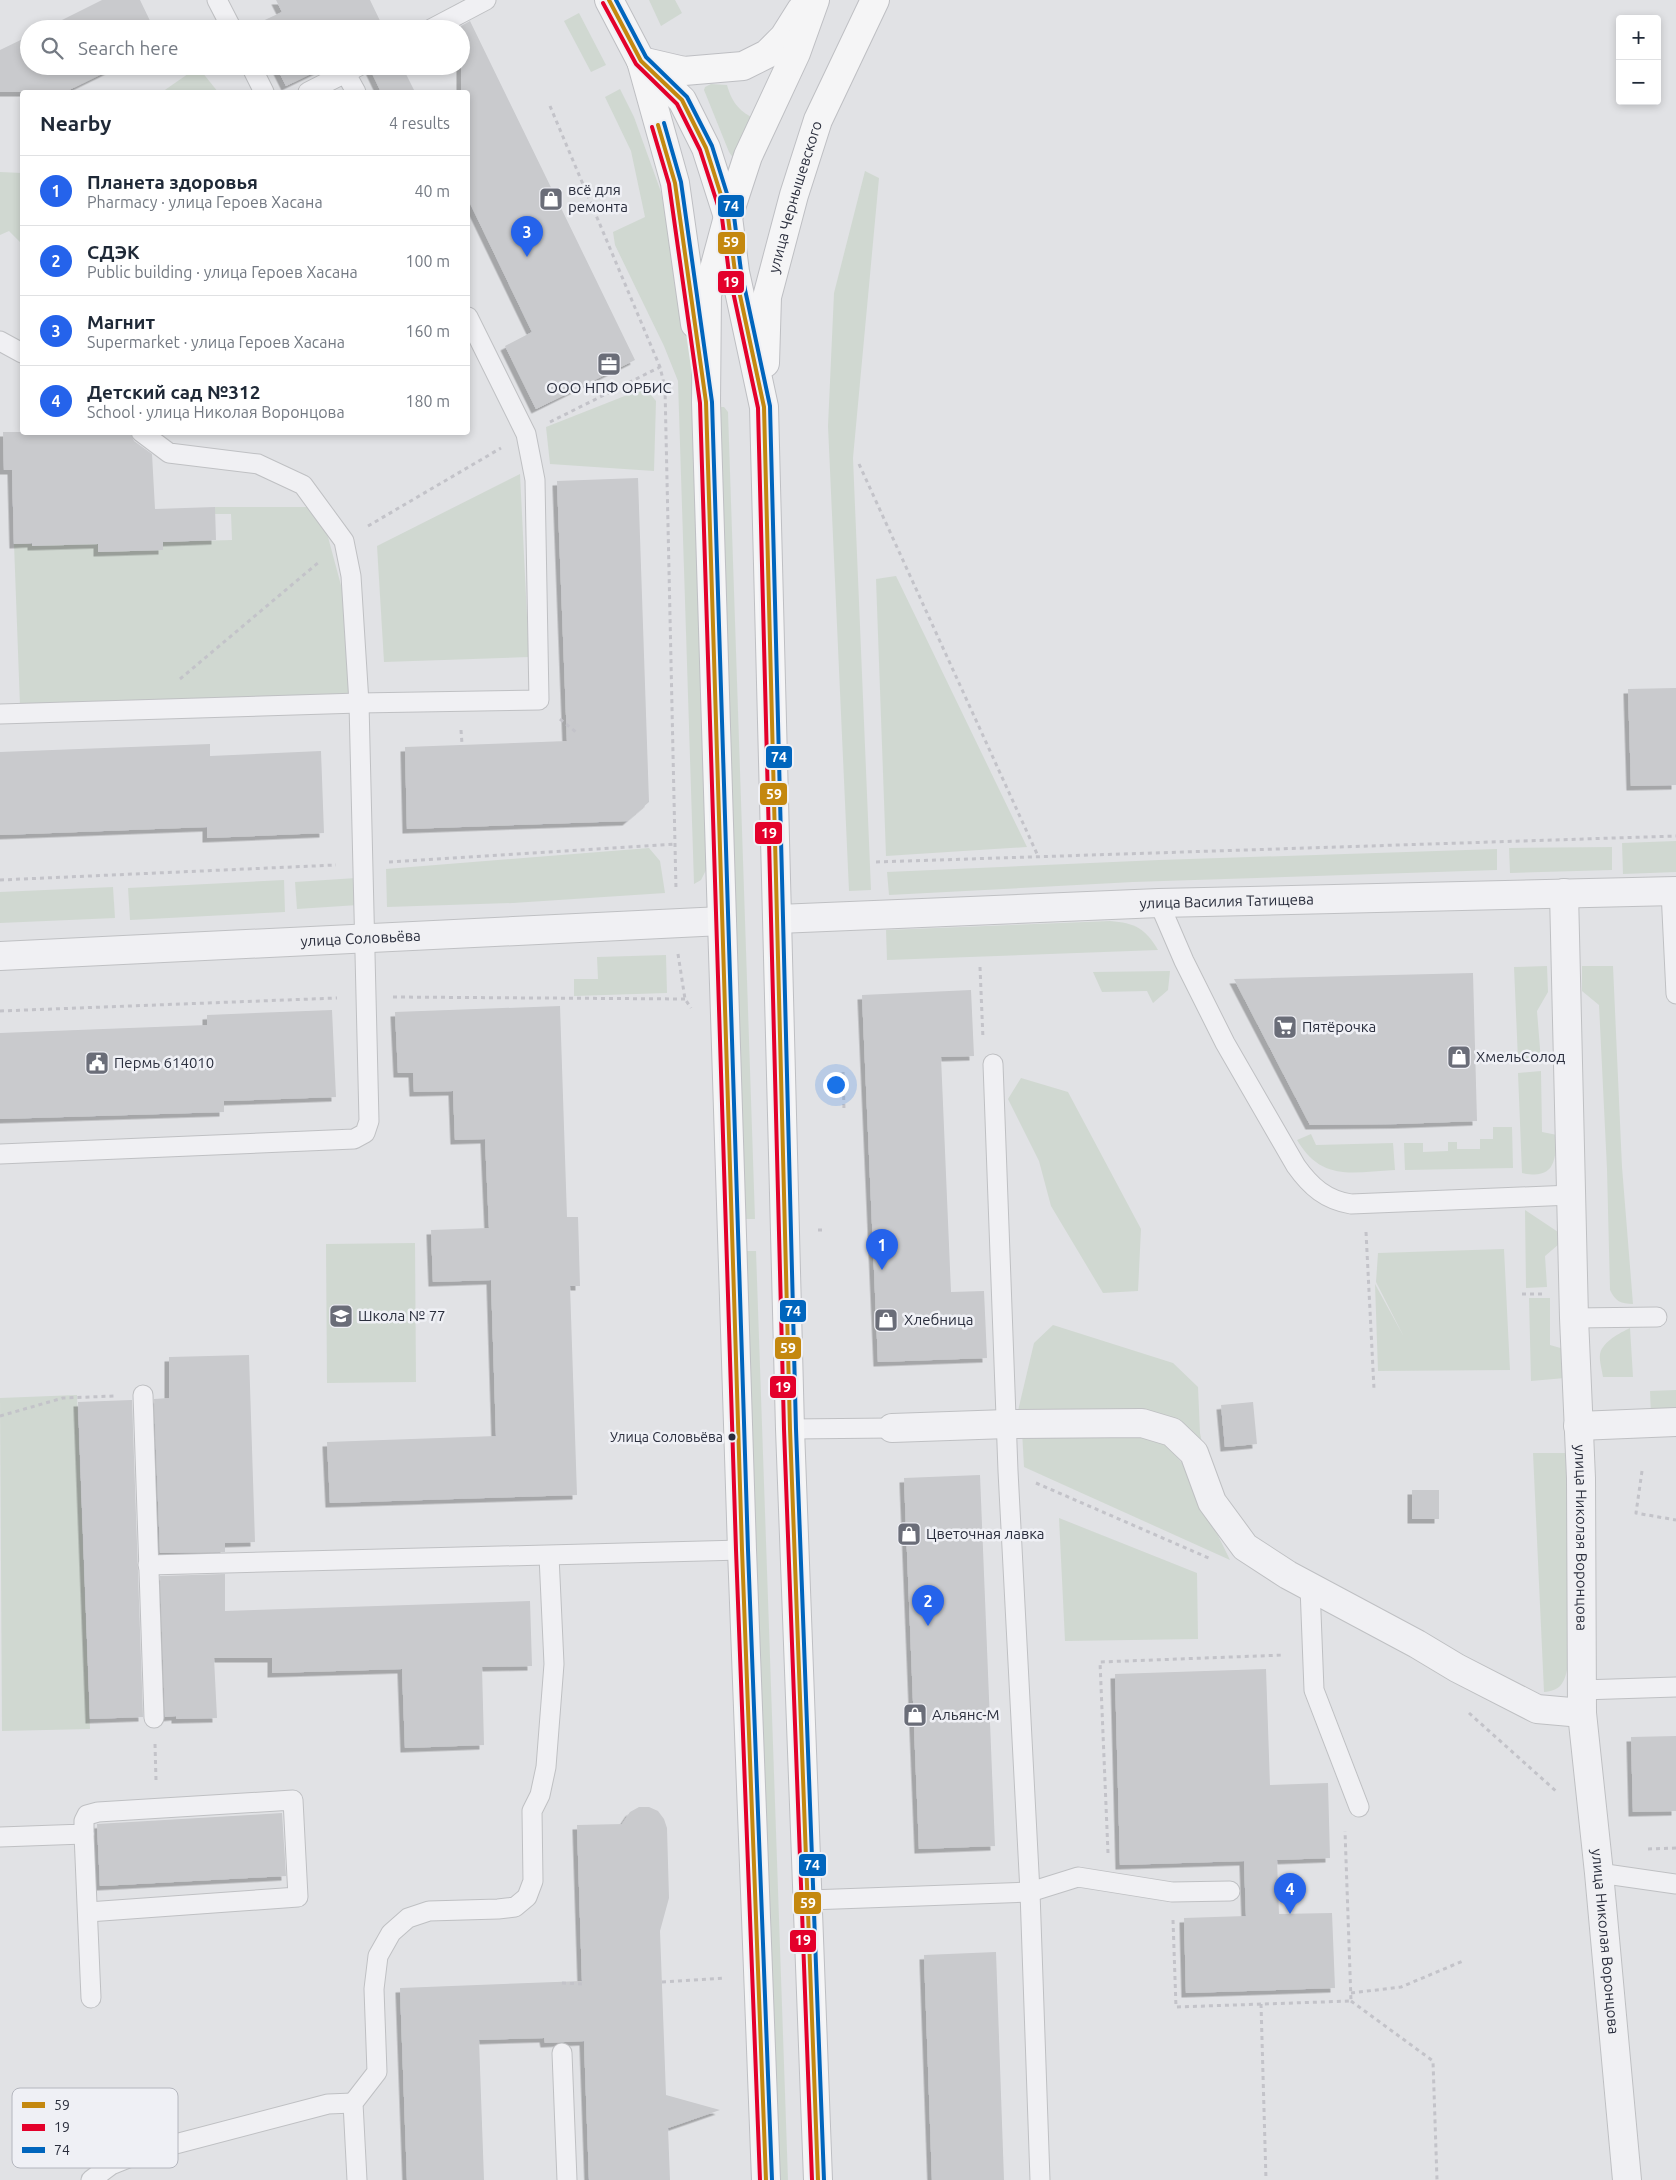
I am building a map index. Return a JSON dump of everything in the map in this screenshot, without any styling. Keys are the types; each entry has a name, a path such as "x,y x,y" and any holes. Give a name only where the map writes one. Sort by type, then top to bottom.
{"main road":[{"path":"609,0 641,61 675,183 706,402"},
{"path":"641,61 684,70 743,66 766,54 784,37 806,0"},
{"path":"766,2180 742,1550 722,921 706,402 707,295 728,216 748,156 796,53 815,0"},
{"name":"улица Чернышевского","path":"764,407 768,297 794,195 818,120 875,0"},
{"path":"641,61 682,100 706,148 728,216 735,272 764,407 790,1429 818,2180"}],"street":[{"name":"улица Василия Татищева","path":"778,919 1159,903 1674,891"},
{"name":"улица Николая Воронцова","path":"1564,893 1574,1318 1581,1478 1581,1702 1599,1873 1627,2180"},
{"name":"улица Соловьёва","path":"0,956 722,921"},
{"path":"1578,1426 1676,1422"},
{"path":"892,1428 1007,1424 1142,1423 1172,1432 1194,1453 1212,1502 1245,1547 1288,1575 1417,1644 1457,1668 1537,1709 1581,1702"}],"lane":[{"path":"217,0 227,20"},
{"path":"448,20 486,0"},
{"path":"256,75 263,90"},
{"path":"312,90 343,75"},
{"path":"354,75 356,90"},
{"path":"0,714 359,703 539,700 535,480 526,434 470,321"},
{"path":"0,341 20,352"},
{"path":"0,1154 354,1138 365,1132 369,1121 359,703 351,576 344,541 303,485 258,464 169,454 145,435"},
{"path":"1674,891 1676,994"},
{"path":"1159,903 1184,961 1225,1043 1296,1166 1307,1182 1323,1195 1339,1202 1365,1203 1572,1195"},
{"path":"993,1064 1008,1471 1030,1892 1040,2180"},
{"path":"1574,1318 1657,1317"},
{"path":"143,1395 154,1718"},
{"path":"790,1429 892,1428"},
{"path":"148,1565 742,1550"},
{"path":"357,2180 354,2103 377,2072 374,1989 378,1956 391,1933 408,1918 429,1911 515,1907 527,1897 533,1881 532,1811 540,1795 546,1767 554,1664 549,1556"},
{"path":"1310,1587 1314,1690 1359,1807"},
{"path":"1581,1702 1676,1687"},
{"path":"88,1912 298,1897 293,1800 98,1812 87,1815 84,1821 84,1834 91,1998"},
{"path":"0,1837 84,1834"},
{"path":"1599,1873 1676,1884"},
{"path":"809,1900 1030,1892 1078,1877 1172,1892 1230,1891"},
{"path":"562,2053 568,2180"},
{"path":"178,2143 328,2104 354,2103"},
{"path":"91,2180 107,2168"}],"path":[{"path":"550,106 660,367 665,388 676,923 679,964 685,998 693,1012"},
{"path":"526,434 660,367"},
{"path":"859,464 1038,856"},
{"path":"876,862 1676,836"},
{"path":"980,967 984,1052 993,1064"},
{"path":"843,1072 844,1110"},
{"path":"1365,1203 1374,1389"},
{"path":"0,1416 63,1398 143,1395"},
{"path":"1008,1471 1216,1561"},
{"path":"1642,1471 1636,1513 1676,1520"},
{"path":"1110,1882 1100,1662 1312,1654"},
{"path":"1467,1711 1556,1791 1561,1800"},
{"path":"154,1718 157,1808"},
{"path":"1351,2001 1345,1813 1359,1807"},
{"path":"1646,1849 1676,1848"},
{"path":"1172,1892 1176,2007 1351,2001 1434,2061 1437,2180"},
{"path":"1351,1993 1401,1987 1463,1961"},
{"path":"662,1982 731,1978"},
{"path":"562,1983 582,1984"},
{"path":"1261,2004 1266,2180"}],"shaded area":[{"path":"649,0 675,0 682,13 661,26"},
{"path":"579,13 606,65 591,72 564,21"},
{"path":"186,75 204,75 216,90 165,90"},
{"path":"711,84 727,85 731,97 738,106 746,114 757,120 734,159 729,152 704,90 705,87"},
{"path":"620,89 634,117 661,192 689,334 694,404 706,800 706,870 701,880 694,884 678,381 664,346 615,245 613,232 645,217 631,151 605,97"},
{"path":"865,171 879,178 853,458 871,890 849,891 828,426 834,293"},
{"path":"0,172 20,173 20,242 9,231 0,235"},
{"path":"645,388 656,401 654,471 550,464 546,427"},
{"path":"724,407 728,412 755,1219 745,1219 719,409"},
{"path":"520,474 529,657 384,662 377,546"},
{"path":"215,507 311,507 328,537 342,589 350,695 20,706 14,544 98,544 99,552 162,550 163,542 232,540 231,514 215,514"},
{"path":"896,576 1027,847 886,856 876,579"},
{"path":"1676,841 1676,872 1623,874 1622,843"},
{"path":"1612,847 1612,870 1510,873 1509,848"},
{"path":"649,848 660,861 665,893 513,903 387,907 386,869"},
{"path":"1497,849 1497,870 1133,882 889,895 887,872 1159,860"},
{"path":"356,878 358,905 297,909 295,882"},
{"path":"284,880 285,912 130,920 128,888"},
{"path":"113,887 115,918 0,923 0,892"},
{"path":"1110,921 1126,923 1138,928 1149,936 1158,950 887,960 886,930"},
{"path":"666,955 667,993 574,996 574,979 598,979 597,957"},
{"path":"1547,966 1548,992 1537,1011 1541,1061 1518,1060 1514,967"},
{"path":"1582,966 1613,966 1622,1167 1633,1304 1619,1301 1610,1290 1607,1169 1599,1005 1582,991"},
{"path":"1170,971 1168,990 1153,1003 1147,991 1102,992 1093,972"},
{"path":"1541,1071 1542,1132 1557,1135 1554,1160 1552,1166 1542,1174 1522,1173 1518,1073"},
{"path":"1021,1078 1068,1092 1141,1229 1138,1291 1103,1293 1051,1206 1039,1161 1008,1099"},
{"path":"1493,1127 1512,1127 1513,1168 1405,1170 1404,1143 1423,1143 1423,1152 1448,1151 1448,1142 1457,1142 1457,1149 1480,1149 1480,1139 1493,1139"},
{"path":"1311,1134 1316,1145 1393,1143 1395,1170 1339,1172 1328,1168 1317,1163 1297,1140"},
{"path":"1525,1210 1558,1232 1559,1244 1545,1256 1547,1287 1526,1288"},
{"path":"415,1243 416,1382 327,1383 326,1244"},
{"path":"1504,1249 1510,1370 1378,1371 1375,1284 1404,1337 1376,1282 1378,1253"},
{"path":"746,1251 756,1251 788,2180 778,2180"},
{"path":"1529,1298 1550,1298 1550,1345 1564,1349 1565,1378 1531,1381"},
{"path":"1053,1325 1173,1363 1198,1387 1200,1433 1203,1448 1160,1420 1017,1415 1034,1343"},
{"path":"1630,1328 1633,1377 1603,1377 1600,1359 1602,1349 1612,1338"},
{"path":"1676,1390 1676,1415 1651,1416 1650,1391"},
{"path":"77,1395 90,1729 2,1731 0,1398"},
{"path":"1022,1431 1147,1432 1166,1445 1183,1464 1230,1560 1024,1467"},
{"path":"1533,1453 1567,1453 1567,1670 1560,1686 1554,1690 1544,1692"},
{"path":"1059,1518 1197,1573 1198,1639 1065,1641"}],"building":[{"path":"102,0 140,0 150,20 62,20"},
{"path":"276,0 370,0 380,20 265,20 282,12"},
{"path":"470,21 635,360 536,409 505,346 532,332 470,203 470,90 461,90 461,75 470,75"},
{"path":"20,40 20,75 100,75 69,90 0,92 0,50"},
{"path":"280,75 309,75 286,86"},
{"path":"373,75 406,75 414,90 380,90"},
{"path":"3,432 20,432 20,435 131,435 134,441 152,454 155,509 215,507 216,540 163,542 163,550 98,552 98,544 32,546 32,543 14,544 12,470 4,470"},
{"path":"638,478 649,802 627,821 407,829 405,747 567,741 557,481"},
{"path":"1676,688 1676,785 1631,786 1628,689"},
{"path":"210,744 210,756 321,751 324,833 207,838 207,827 0,835 0,752"},
{"path":"1473,973 1477,1121 1398,1124 1310,1125 1234,979"},
{"path":"971,990 974,1056 941,1057 951,1292 984,1291 987,1358 878,1362 862,995"},
{"path":"560,1006 567,1217 578,1217 580,1286 570,1286 577,1495 330,1503 327,1442 496,1436 491,1280 433,1282 431,1230 489,1228 485,1139 455,1140 453,1091 414,1092 413,1073 398,1073 395,1012"},
{"path":"332,1010 336,1097 224,1101 224,1112 0,1119 0,1033 207,1025 207,1015"},
{"path":"249,1355 255,1542 225,1543 225,1552 160,1553 154,1399 169,1398 169,1357"},
{"path":"132,1400 143,1717 90,1719 78,1402"},
{"path":"1253,1402 1257,1444 1225,1447 1221,1405"},
{"path":"980,1475 995,1846 919,1849 904,1478"},
{"path":"1412,1490 1439,1490 1439,1519 1412,1519"},
{"path":"225,1574 225,1611 530,1601 532,1666 482,1667 484,1745 405,1748 402,1669 272,1673 272,1658 214,1658 217,1718 176,1719 176,1716 165,1717 160,1576"},
{"path":"1266,1669 1270,1785 1328,1783 1330,1858 1277,1860 1279,1914 1332,1913 1335,1988 1186,1993 1184,1918 1246,1916 1244,1861 1120,1865 1115,1674"},
{"path":"1676,1736 1676,1811 1633,1812 1631,1737"},
{"path":"639,1807 649,1807 658,1811 664,1819 667,1828 669,1898 660,1931 666,2095 720,2110 668,2128 670,2180 589,2180 584,2041 545,2043 544,2038 479,2040 484,2180 407,2180 400,1988 582,1981 577,1825 622,1824 630,1812"},
{"path":"282,1813 286,1876 100,1886 97,1824"},
{"path":"996,1952 1004,2180 932,2180 924,1955"}],"transit line":[{"name":"59","path":"609,0 641,61 682,100 706,148 728,217 735,272 764,407 790,1429 818,2180"},
{"name":"74","path":"616,0 646,57 687,97 712,146 734,216 741,271 770,406 796,1429 824,2180"},
{"name":"19","path":"603,3 636,64 677,104 700,150 722,218 729,273 758,408 784,1429 812,2180"},
{"name":"74","path":"664,123 681,182 712,402 748,1550 772,2180"},
{"name":"59","path":"658,125 675,183 706,402 742,1550 766,2180"},
{"name":"19","path":"652,127 669,184 700,403 736,1550 760,2180"}],"place":[{"name":"всё для ремонта","path":"551,199"},
{"name":"Магнит","path":"527,257"},
{"name":"ООО НПФ ОРБИС","path":"609,364"},
{"name":"Пятёрочка","path":"1285,1027"},
{"name":"ХмельСолод","path":"1459,1057"},
{"name":"Пермь 614010","path":"97,1063"},
{"name":"Планета здоровья","path":"882,1270"},
{"name":"Школа № 77","path":"341,1316"},
{"name":"Хлебница","path":"886,1320"},
{"name":"Улица Соловьёва","path":"732,1437"},
{"name":"Цветочная лавка","path":"909,1534"},
{"name":"СДЭК","path":"928,1626"},
{"name":"Альянс-М","path":"915,1715"},
{"name":"Детский сад №312","path":"1290,1914"}]}
